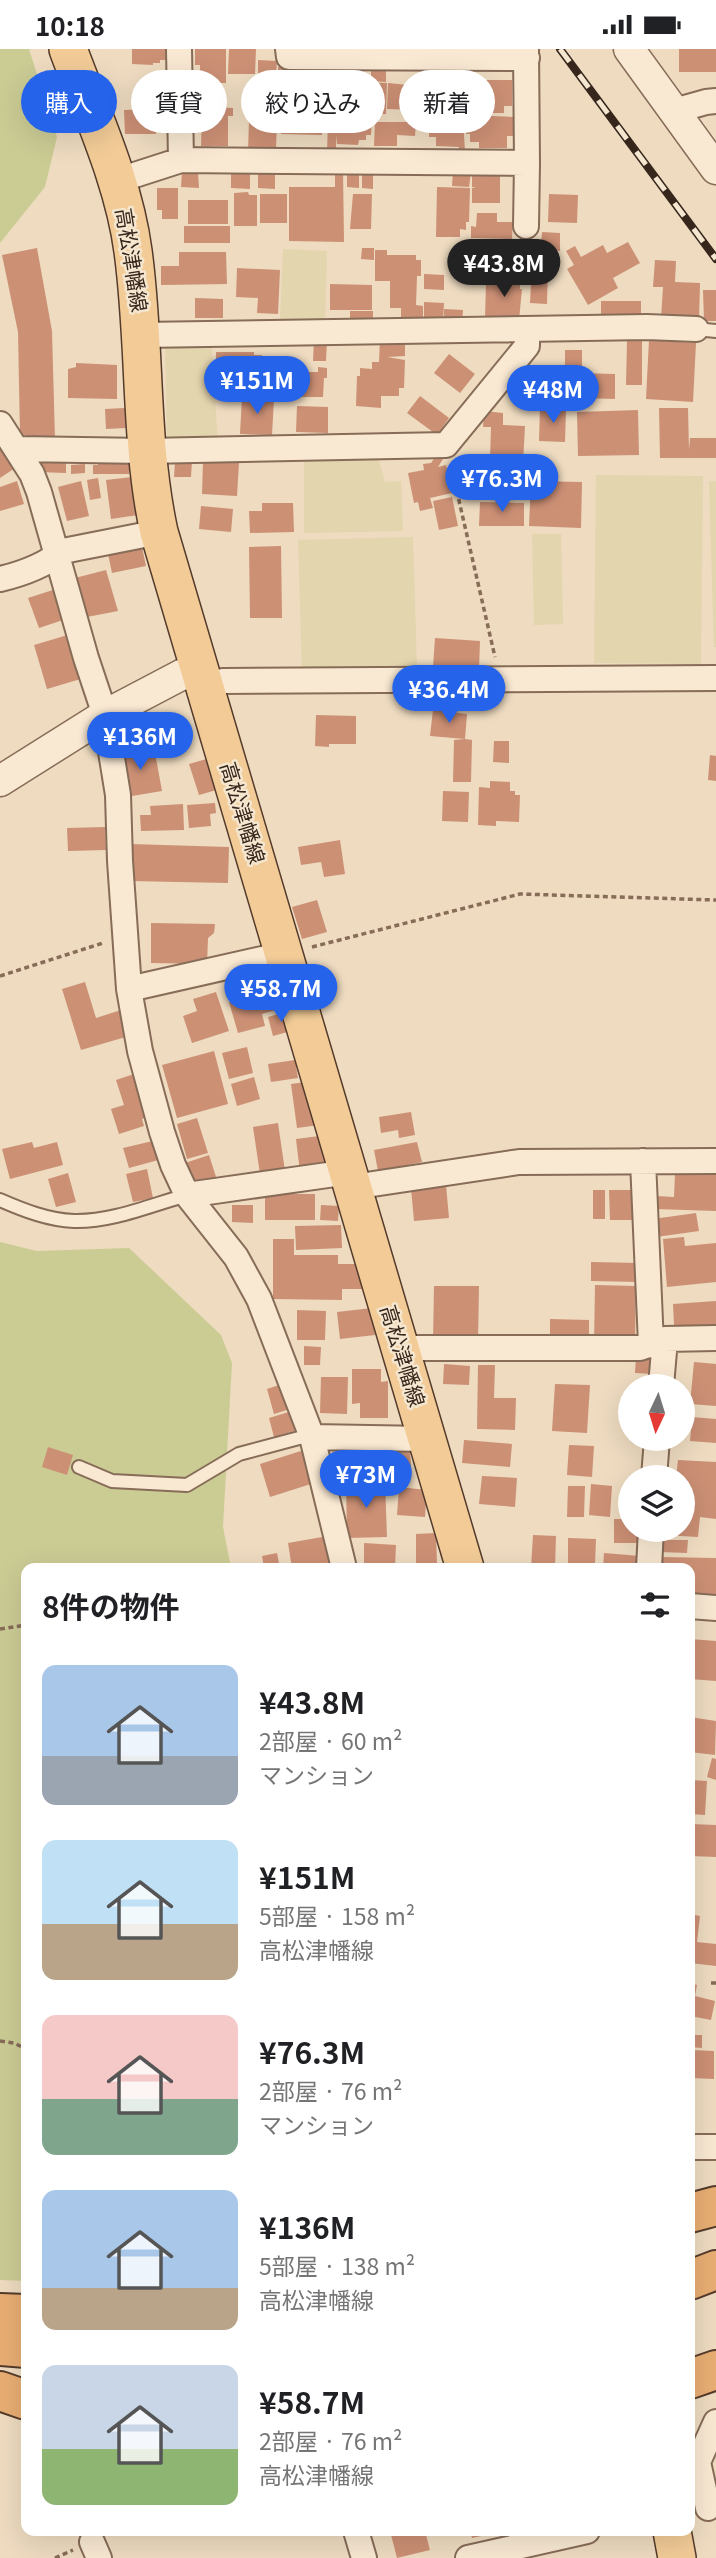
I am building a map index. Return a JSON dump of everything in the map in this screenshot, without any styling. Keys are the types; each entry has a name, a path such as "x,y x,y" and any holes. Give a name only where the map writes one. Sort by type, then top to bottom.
{"highway":[{"path":"695,2212 716,2206"},
{"path":"695,2278 716,2270"},
{"path":"0,2313 21,2314"},
{"path":"0,2346 21,2348"},
{"path":"695,2377 716,2370"},
{"path":"0,2391 21,2398"}],"main road":[{"name":"高松津幡線","path":"68,49 116,181 133,249 142,335 146,451 159,532 464,1563"},
{"path":"673,2536 677,2558"}],"street":[{"path":"179,49 181,160"},
{"path":"288,49 289,57 526,53 526,226"},
{"path":"629,49 716,169"},
{"path":"674,111 706,101 716,101"},
{"path":"116,181 181,160 527,163"},
{"path":"142,335 646,327 706,330"},
{"path":"18,449 146,451 446,445 527,346 527,330"},
{"path":"0,424 18,449 39,492 105,715 118,795 129,989 140,1051 162,1132 187,1195 236,1257 259,1299 312,1437 343,1563"},
{"path":"0,579 16,576 63,551 159,532"},
{"path":"0,781 105,715 181,675 223,681 716,678"},
{"path":"129,989 284,954"},
{"path":"643,1161 651,1344"},
{"path":"187,1195 519,1162 716,1161"},
{"path":"400,1347 640,1348 665,1339 716,1338"},
{"path":"651,1344 664,1351 662,1374"},
{"path":"312,1437 427,1439"},
{"path":"649,1563 650,1542"},
{"path":"695,1606 716,1608"},
{"path":"695,2147 716,2147"},
{"path":"704,2509 698,2462 716,2422"},
{"path":"357,2536 364,2558"},
{"path":"468,2558 565,2536"}],"lane":[{"path":"0,1200 30,1213 74,1221 109,1218 187,1195"},
{"path":"79,1467 112,1481 187,1485 239,1454 312,1437"}],"path":[{"path":"446,445 500,679"},
{"path":"284,954 520,894 716,900"},
{"path":"0,976 125,936"},
{"path":"0,1629 21,1626"},
{"path":"0,2041 21,2047"}],"shaded area":[{"path":"283,249 327,251 325,322 280,320"},
{"path":"211,340 218,441 167,439 165,344"},
{"path":"377,454 385,482 401,481 403,531 304,533 304,455"},
{"path":"596,475 703,476 701,664 594,663"},
{"path":"716,481 716,647 714,647 709,482"},
{"path":"532,534 561,534 563,624 534,625"},
{"path":"413,537 417,669 302,672 298,540"}],"green space":[{"path":"0,49 29,49 36,70 21,70 21,133 56,133 57,137 45,187 0,243"},
{"path":"0,1242 37,1251 129,1248 221,1335 232,1363 223,1527 230,1563 21,1563 21,2281 0,2280"}],"building":[{"path":"132,49 166,49 166,60 160,60 160,63 153,65 132,64"},
{"path":"195,49 226,49 226,70 200,70 200,65 195,65"},
{"path":"229,49 256,49 255,70 228,74"},
{"path":"679,49 716,49 716,72 679,72"},
{"path":"258,60 277,61 276,70 258,70"},
{"path":"278,67 305,67 305,70 278,70"},
{"path":"326,67 342,67 342,70 326,70"},
{"path":"371,67 386,67 386,82 385,70 371,70"},
{"path":"495,80 512,80 512,106 504,106 504,113 495,113"},
{"path":"385,83 387,83 385,114"},
{"path":"388,83 399,84 399,109 387,109"},
{"path":"227,108 233,108 233,116 228,116 228,146 201,146 201,133 227,133"},
{"path":"124,110 131,110 131,133 156,134 125,134"},
{"path":"495,116 515,117 514,136 507,136 507,148 479,148 479,142 470,142 470,134 466,134 495,133"},
{"path":"385,122 399,122 399,133 415,133 415,136 397,135 397,146 374,146 375,133 385,133"},
{"path":"249,133 277,133 276,149 248,152"},
{"path":"281,133 322,133 322,135"},
{"path":"328,133 371,133 366,135 366,140 359,140 358,145 337,144 336,135 336,152 327,152"},
{"path":"429,133 464,133 465,150 458,150 459,147 436,146 436,137 429,137"},
{"path":"231,170 250,170 250,189 231,188"},
{"path":"258,170 275,171 275,189 258,188"},
{"path":"335,170 343,171 344,242 289,241 289,187 335,187"},
{"path":"347,170 359,171 359,188 347,187"},
{"path":"362,170 373,170 373,189 362,188"},
{"path":"453,170 471,172 469,187 452,186"},
{"path":"182,171 198,172 199,188 181,187"},
{"path":"472,176 500,176 500,203 472,203 472,188 476,187 472,187"},
{"path":"437,187 470,188 469,222 466,222 466,230 460,229 460,237 436,237"},
{"path":"157,188 178,188 178,219 162,219 162,210 157,210"},
{"path":"248,192 249,195 257,195 257,226 234,226 234,193"},
{"path":"260,194 287,194 287,223 260,223"},
{"path":"353,194 372,194 371,229 350,229"},
{"path":"549,194 578,195 577,223 548,222"},
{"path":"188,200 228,200 228,224 188,224"},
{"path":"477,213 497,213 497,222 513,222 512,239 471,238 471,226 476,227"},
{"path":"184,226 230,226 230,243 184,243"},
{"path":"542,232 560,233 560,251 541,250"},
{"path":"628,242 640,263 613,278 618,288 588,305 567,269 574,265 566,251 575,246 581,257 603,245 607,253"},
{"path":"37,248 52,331 55,440 26,441 26,435 20,435 18,332 2,255"},
{"path":"362,248 374,248 374,260 361,259"},
{"path":"375,250 387,250 387,255 416,255 416,260 421,260 421,276 417,276 416,305 423,306 423,324 401,323 401,308 390,308 390,281 375,281"},
{"path":"505,250 516,250 515,257 522,257 522,275 496,274 497,258 505,258"},
{"path":"179,252 226,252 227,284 161,285 161,266 179,266"},
{"path":"531,255 546,256 545,264 531,263"},
{"path":"655,260 676,261 675,282 700,283 699,320 661,318 663,287 653,287"},
{"path":"532,265 548,265 547,304 530,303"},
{"path":"237,268 280,270 278,314 257,313 258,298 236,297"},
{"path":"424,274 444,275 444,290 424,289"},
{"path":"500,276 520,276 522,289 519,320 485,319 486,283 500,284"},
{"path":"330,284 372,285 372,310 330,310"},
{"path":"703,290 716,290 716,321 704,321"},
{"path":"195,298 223,299 223,318 195,318"},
{"path":"601,301 641,301 641,317 601,318"},
{"path":"424,302 444,303 443,321 424,320"},
{"path":"444,309 463,310 462,324 444,323"},
{"path":"350,311 373,311 373,325 350,325"},
{"path":"380,338 405,339 405,356 387,357 405,360 404,388 399,388 399,396 381,396 381,408 356,406 357,376 360,376 360,368 372,369 372,362 379,362"},
{"path":"314,340 327,340 326,361 313,361"},
{"path":"627,340 642,340 642,385 626,385"},
{"path":"649,340 696,343 693,402 646,399"},
{"path":"565,350 582,350 582,370 565,370"},
{"path":"216,352 254,352 254,355 262,355 262,358 266,358 267,371 278,371 278,395 240,395 235,393 235,384 216,384"},
{"path":"449,354 475,374 460,393 434,373"},
{"path":"76,363 117,365 117,399 68,398 68,369 76,367"},
{"path":"318,367 327,368 323,397 285,397 285,372 318,372"},
{"path":"579,373 615,374 615,399 578,398"},
{"path":"420,396 449,418 437,435 407,413"},
{"path":"242,397 274,399 272,435 240,434"},
{"path":"297,406 328,407 328,433 296,432"},
{"path":"125,408 126,428 106,429 105,409"},
{"path":"540,408 566,409 565,442 539,441"},
{"path":"659,408 688,408 689,450 690,438 716,438 716,458 660,458"},
{"path":"638,410 639,455 578,456 577,412"},
{"path":"484,411 503,413 503,425 525,426 523,463 490,461 491,427 483,427"},
{"path":"0,443 15,468 0,478"},
{"path":"66,453 66,473 38,472 38,454"},
{"path":"98,454 130,454 129,474 93,474 93,465 98,465"},
{"path":"436,456 443,459 438,467 446,465 452,493 430,498 433,508 420,511 418,502 414,503 408,473 424,470 423,464 431,463"},
{"path":"175,461 192,461 191,477 174,477"},
{"path":"203,461 239,463 237,496 202,494"},
{"path":"85,464 85,473 71,474 71,465"},
{"path":"132,477 138,515 111,519 106,480"},
{"path":"98,478 101,498 90,500 87,480"},
{"path":"17,481 24,504 0,511 0,487"},
{"path":"81,481 89,516 67,521 58,487"},
{"path":"531,481 582,482 581,528 529,526"},
{"path":"452,497 458,526 439,530 433,501"},
{"path":"480,502 524,503 524,526 479,526"},
{"path":"262,503 293,503 294,532 250,533 249,511 262,511"},
{"path":"201,506 233,509 231,532 199,529"},
{"path":"281,546 282,618 250,618 249,547"},
{"path":"142,547 146,566 112,573 108,554"},
{"path":"106,570 118,611 87,617 75,578"},
{"path":"56,589 66,619 39,628 28,598"},
{"path":"71,634 84,678 47,689 34,645"},
{"path":"435,638 480,641 479,670 433,667"},
{"path":"455,694 476,695 475,708 454,707"},
{"path":"433,710 467,714 465,739 430,736"},
{"path":"316,715 356,716 356,744 315,746"},
{"path":"454,740 472,740 471,782 453,782"},
{"path":"494,741 509,741 509,763 493,762"},
{"path":"154,747 162,791 126,797 118,754"},
{"path":"710,755 716,756 716,781 708,780"},
{"path":"210,758 220,789 199,795 189,764"},
{"path":"490,781 510,782 510,791 520,795 519,822 496,821 496,826 478,825 479,787 490,788"},
{"path":"443,791 469,792 468,822 442,821"},
{"path":"215,803 216,813 210,814 211,826 189,828 187,805"},
{"path":"183,804 184,830 141,831 140,815 151,815 150,806"},
{"path":"105,827 106,850 68,851 67,828"},
{"path":"340,840 345,874 324,877 321,862 301,865 298,847"},
{"path":"130,844 229,847 228,883 129,881"},
{"path":"317,900 327,932 302,939 292,907"},
{"path":"151,923 215,924 214,933 208,938 207,964 151,963"},
{"path":"85,982 96,1018 121,1010 129,1036 81,1050 62,989"},
{"path":"281,988 286,1007 262,1014 265,1026 238,1033 229,1002"},
{"path":"216,992 229,1031 192,1043 183,1016 197,1011 193,999"},
{"path":"289,1011 295,1030 273,1036 268,1017"},
{"path":"247,1047 253,1073 229,1079 222,1053"},
{"path":"214,1051 228,1104 177,1118 162,1065"},
{"path":"295,1060 298,1078 271,1082 268,1064"},
{"path":"137,1073 151,1116 142,1119 144,1126 119,1134 111,1109 124,1105 116,1080"},
{"path":"254,1077 260,1099 237,1106 231,1084"},
{"path":"313,1081 319,1125 297,1128 291,1084"},
{"path":"411,1112 415,1135 399,1138 398,1130 381,1133 379,1117"},
{"path":"197,1118 208,1153 187,1159 177,1124"},
{"path":"278,1123 285,1171 260,1174 253,1127"},
{"path":"327,1135 332,1167 300,1172 296,1139"},
{"path":"157,1140 162,1159 129,1168 123,1148"},
{"path":"32,1142 34,1148 57,1142 63,1165 10,1179 2,1149"},
{"path":"417,1142 422,1162 378,1171 374,1150"},
{"path":"209,1155 217,1180 190,1188 182,1164"},
{"path":"147,1169 153,1198 133,1202 126,1174"},
{"path":"68,1173 76,1202 56,1207 48,1179"},
{"path":"675,1173 716,1174 716,1211 655,1209 656,1196 674,1197"},
{"path":"446,1185 449,1218 414,1221 411,1188"},
{"path":"593,1190 605,1190 605,1219 593,1219"},
{"path":"609,1190 636,1190 636,1220 610,1220"},
{"path":"265,1194 315,1194 315,1220 265,1220"},
{"path":"232,1205 253,1205 253,1223 232,1222"},
{"path":"321,1205 339,1206 338,1221 320,1220"},
{"path":"696,1213 699,1231 656,1237 653,1219"},
{"path":"341,1225 342,1248 296,1250 295,1226"},
{"path":"684,1237 685,1246 716,1243 716,1282 667,1287 663,1239"},
{"path":"273,1239 294,1239 294,1255 338,1255 338,1264 366,1264 365,1289 342,1289 342,1300 273,1299"},
{"path":"591,1262 639,1263 639,1282 591,1281"},
{"path":"595,1285 636,1286 635,1343 594,1343"},
{"path":"434,1286 479,1286 478,1342 433,1341"},
{"path":"716,1301 716,1332 660,1336 659,1326 674,1325 673,1304"},
{"path":"372,1308 375,1335 340,1339 337,1312"},
{"path":"297,1310 326,1311 325,1340 297,1340"},
{"path":"550,1319 589,1320 589,1342 550,1341"},
{"path":"304,1346 321,1347 320,1365 304,1365"},
{"path":"636,1355 653,1355 652,1374 635,1373"},
{"path":"694,1362 716,1364 716,1406 695,1404 695,1374 693,1374"},
{"path":"444,1364 470,1366 469,1385 443,1384"},
{"path":"478,1365 495,1365 494,1398 516,1398 515,1430 477,1429"},
{"path":"352,1369 381,1369 381,1382 388,1381 388,1418 360,1418 360,1403 352,1404"},
{"path":"321,1377 348,1377 347,1414 320,1413"},
{"path":"282,1384 290,1409 274,1414 267,1389"},
{"path":"555,1384 590,1385 587,1433 552,1431"},
{"path":"292,1411 297,1430 274,1437 269,1418"},
{"path":"695,1417 716,1419 716,1443 695,1441"},
{"path":"464,1440 512,1444 510,1467 462,1463"},
{"path":"373,1445 374,1464 350,1465 349,1446"},
{"path":"569,1445 594,1446 592,1477 567,1475"},
{"path":"48,1447 73,1455 67,1475 42,1467"},
{"path":"410,1449 411,1467 391,1468 390,1450"},
{"path":"304,1450 314,1483 270,1497 260,1464"},
{"path":"678,1460 716,1462 716,1519 700,1517 698,1537 695,1537 695,1465 677,1465"},
{"path":"482,1476 517,1478 515,1507 479,1504"},
{"path":"346,1482 385,1482 387,1537 347,1538"},
{"path":"591,1484 612,1486 610,1517 589,1515"},
{"path":"568,1486 585,1486 584,1517 567,1517"},
{"path":"399,1487 427,1490 425,1517 397,1515"},
{"path":"614,1519 618,1519 618,1542 645,1542 645,1543 614,1543"},
{"path":"436,1533 437,1563 416,1563 416,1534"},
{"path":"533,1535 556,1536 555,1563 531,1563"},
{"path":"328,1536 332,1563 291,1563 288,1543"},
{"path":"568,1538 596,1539 595,1563 568,1563"},
{"path":"661,1542 688,1542 687,1553 660,1552"},
{"path":"364,1543 396,1545 395,1563 364,1563"},
{"path":"277,1553 279,1563 263,1563 262,1556"},
{"path":"604,1553 640,1556 639,1563 603,1563"},
{"path":"660,1557 716,1558 716,1599 695,1597 695,1563 659,1563"},
{"path":"695,1639 716,1641 716,1681 695,1679"},
{"path":"695,1718 716,1721 715,1755 695,1753"},
{"path":"712,1758 716,1759 716,1780 707,1777"},
{"path":"695,1780 707,1781 705,1815 695,1814"},
{"path":"695,1824 716,1825 716,1857 695,1856"},
{"path":"695,1915 700,1916 697,1942 716,1944 716,1966 695,1964"},
{"path":"695,1996 715,2001 711,2020 695,2017"},
{"path":"695,2035 702,2035 702,2048 695,2047"},
{"path":"695,2050 714,2051 714,2079 695,2078"},
{"path":"391,2536 426,2536 430,2550 397,2558"}],"railway":[{"path":"560,49 716,259"}]}
